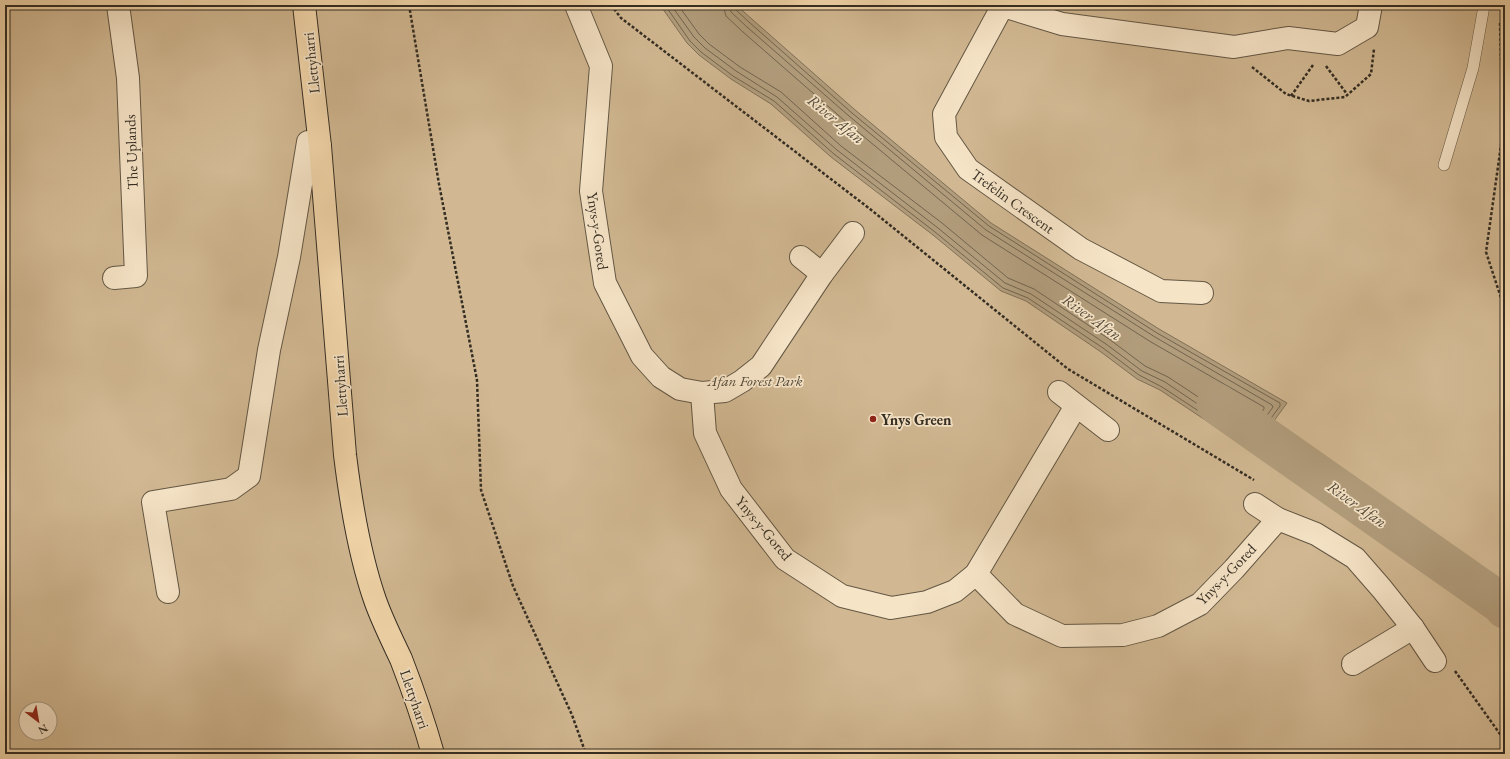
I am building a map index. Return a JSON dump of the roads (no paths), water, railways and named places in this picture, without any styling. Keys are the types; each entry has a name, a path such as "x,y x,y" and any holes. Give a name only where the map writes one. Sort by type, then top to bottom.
{"main road":[{"name":"Llettyharri","path":"304,5 320,146 345,455 350,498 375,601 401,661 424,724 433,754"}],"street":[{"name":"The Uplands","path":"114,278 136,276 128,78 118,5"},
{"name":"Ynys-y-Gored","path":"576,5 601,66 591,191 605,283 642,356 660,377 680,389 702,393 725,391 742,381 761,366 822,274 853,233"},
{"name":"Trefelin Crescent","path":"1202,293 1161,291 1080,249 968,169 946,137 944,114 1001,6 1062,24 1234,48 1288,38 1317,49 1338,44 1368,27 1371,5"},
{"path":"168,592 153,502 231,488 249,476 269,350 289,257 308,142 320,146"},
{"path":"801,257 822,274"},
{"path":"1058,392 1108,430"},
{"name":"Ynys-y-Gored","path":"702,393 705,433 731,489 785,559 842,596 891,608 927,602 955,590 976,574 1076,406"},
{"path":"1255,504 1278,518 1316,534 1354,558 1444,663"},
{"name":"Ynys-y-Gored","path":"976,574 1015,614 1062,636 1123,635 1158,626 1200,604 1234,569 1278,518"},
{"path":"1353,664 1413,628"}],"lane":[{"path":"1444,165 1473,68 1483,5"}],"water":[{"path":"660,5 736,5 854,109 991,223 1159,329 1287,403 1252,451 1160,390 1137,379 1101,352 1026,301 1001,291 933,235 831,157 771,104 731,79 699,55 687,43"}],"waterway":[{"name":"River Afan","path":"1217,404 1502,604 1505,608"}],"place":[{"name":"Ynys Green","path":"873,419"}],"park label":[{"name":"Afan Forest Park","path":"755,380"}]}
